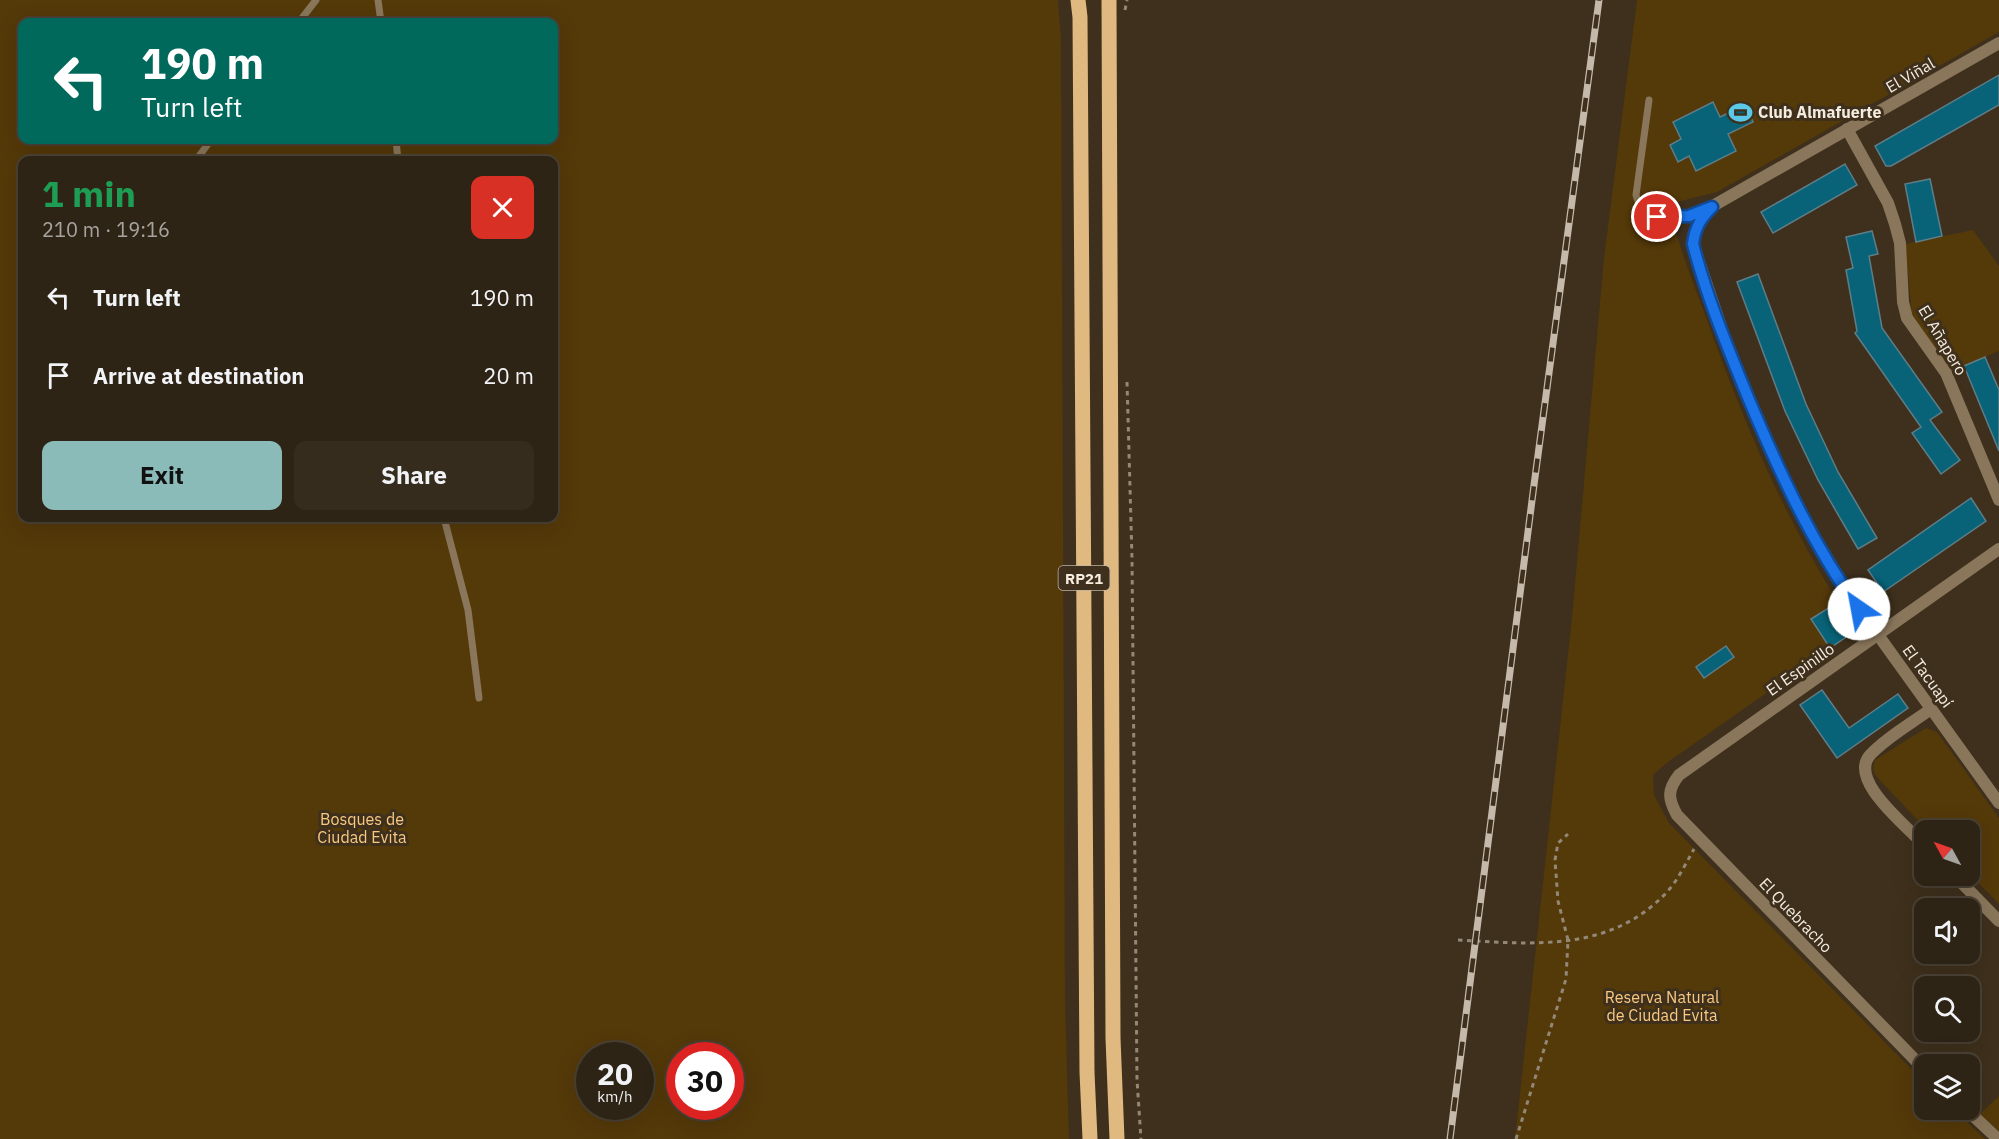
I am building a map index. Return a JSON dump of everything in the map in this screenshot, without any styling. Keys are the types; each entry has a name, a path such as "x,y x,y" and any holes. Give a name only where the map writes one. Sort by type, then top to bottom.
{"main road":[{"name":"RP21","path":"1078,0 1080,17 1087,1060 1090,1139"},
{"name":"RP21","path":"1109,0 1113,1038 1117,1139"}],"street":[{"name":"El Viñal","path":"1712,207 1999,43"},
{"name":"El Añapero","path":"1847,129 1888,202 1895,224 1900,243 1903,302 1907,318 1946,373 1999,500"},
{"name":"El Tacuapí","path":"1712,207 1701,217 1695,229 1693,244 1731,356 1768,446 1802,516 1850,596 1999,803"},
{"name":"El Espinillo","path":"1679,775 1999,549"},
{"path":"1914,834 1872,790 1866,778 1864,766 1870,755 1931,709"},
{"name":"El Quebracho","path":"1679,775 1672,783 1669,794 1670,803 1677,815 1914,1059"},
{"path":"1965,886 1999,921"},
{"path":"1978,1120 1998,1139"}],"lane":[{"path":"302,18 315,0"},
{"path":"378,0 380,18"},
{"path":"1649,100 1636,195 1638,206 1652,215 1672,217 1689,216 1712,207"},
{"path":"445,522 468,610 479,698"}],"path":[{"path":"1125,12 1127,0"},
{"path":"1127,381 1132,558 1137,1080 1141,1139"},
{"path":"1515,1139 1566,978 1569,940 1558,901 1555,860 1558,843 1568,834"},
{"path":"1458,939 1530,943 1569,940 1613,931 1641,917 1668,891 1694,849"}],"green space":[{"name":"Bosques de Ciudad Evita","path":"0,0 1058,0 1061,41 1065,1000 1069,1139 0,1139"},
{"name":"Reserva Natural de Ciudad Evita","path":"1637,0 1999,0 1999,32 1717,192 1669,204 1690,275 1752,435 1787,512 1828,586 1851,621 1849,635 1668,762 1653,775 1654,795 1669,823 1914,1072 1914,1120 1965,1120 1985,1139 1515,1139 1572,618 1604,258"},
{"path":"1973,230 1999,266 1999,351 1951,371 1912,315 1905,244"},
{"path":"1926,728 1937,732 1999,818 1999,904 1980,884 1980,820 1918,820 1875,775 1873,768 1875,760"},
{"path":"1999,1096 1999,1131 1980,1114"}],"building":[{"path":"1999,75 1999,105 1891,166 1886,166 1875,146"},
{"path":"1713,102 1720,117 1745,105 1753,122 1728,134 1736,151 1696,171 1689,156 1678,162 1670,145 1681,139 1673,122"},
{"path":"1845,164 1857,185 1773,233 1761,212"},
{"path":"1930,179 1942,236 1916,242 1905,184"},
{"path":"1872,231 1878,254 1869,256 1882,328 1942,412 1930,420 1960,460 1941,474 1912,433 1921,427 1855,333 1857,331 1846,270 1853,268 1846,237"},
{"path":"1758,274 1806,404 1838,472 1877,538 1858,549 1818,480 1785,411 1737,282"},
{"path":"1985,357 1999,390 1999,451 1964,366"},
{"path":"1971,498 1986,521 1883,592 1868,570"},
{"path":"1838,602 1851,621 1849,635 1830,648 1811,619"},
{"path":"1726,646 1734,657 1704,678 1696,667"},
{"path":"1822,690 1849,728 1898,694 1908,708 1837,758 1800,705"}],"railway":[{"path":"1450,1139 1599,0"}],"place":[{"name":"Club Almafuerte","path":"1740,112"}],"route":[{"path":"1657,217 1689,216 1712,207 1701,217 1695,229 1693,244 1731,356 1768,446 1802,516 1859,609"}]}
